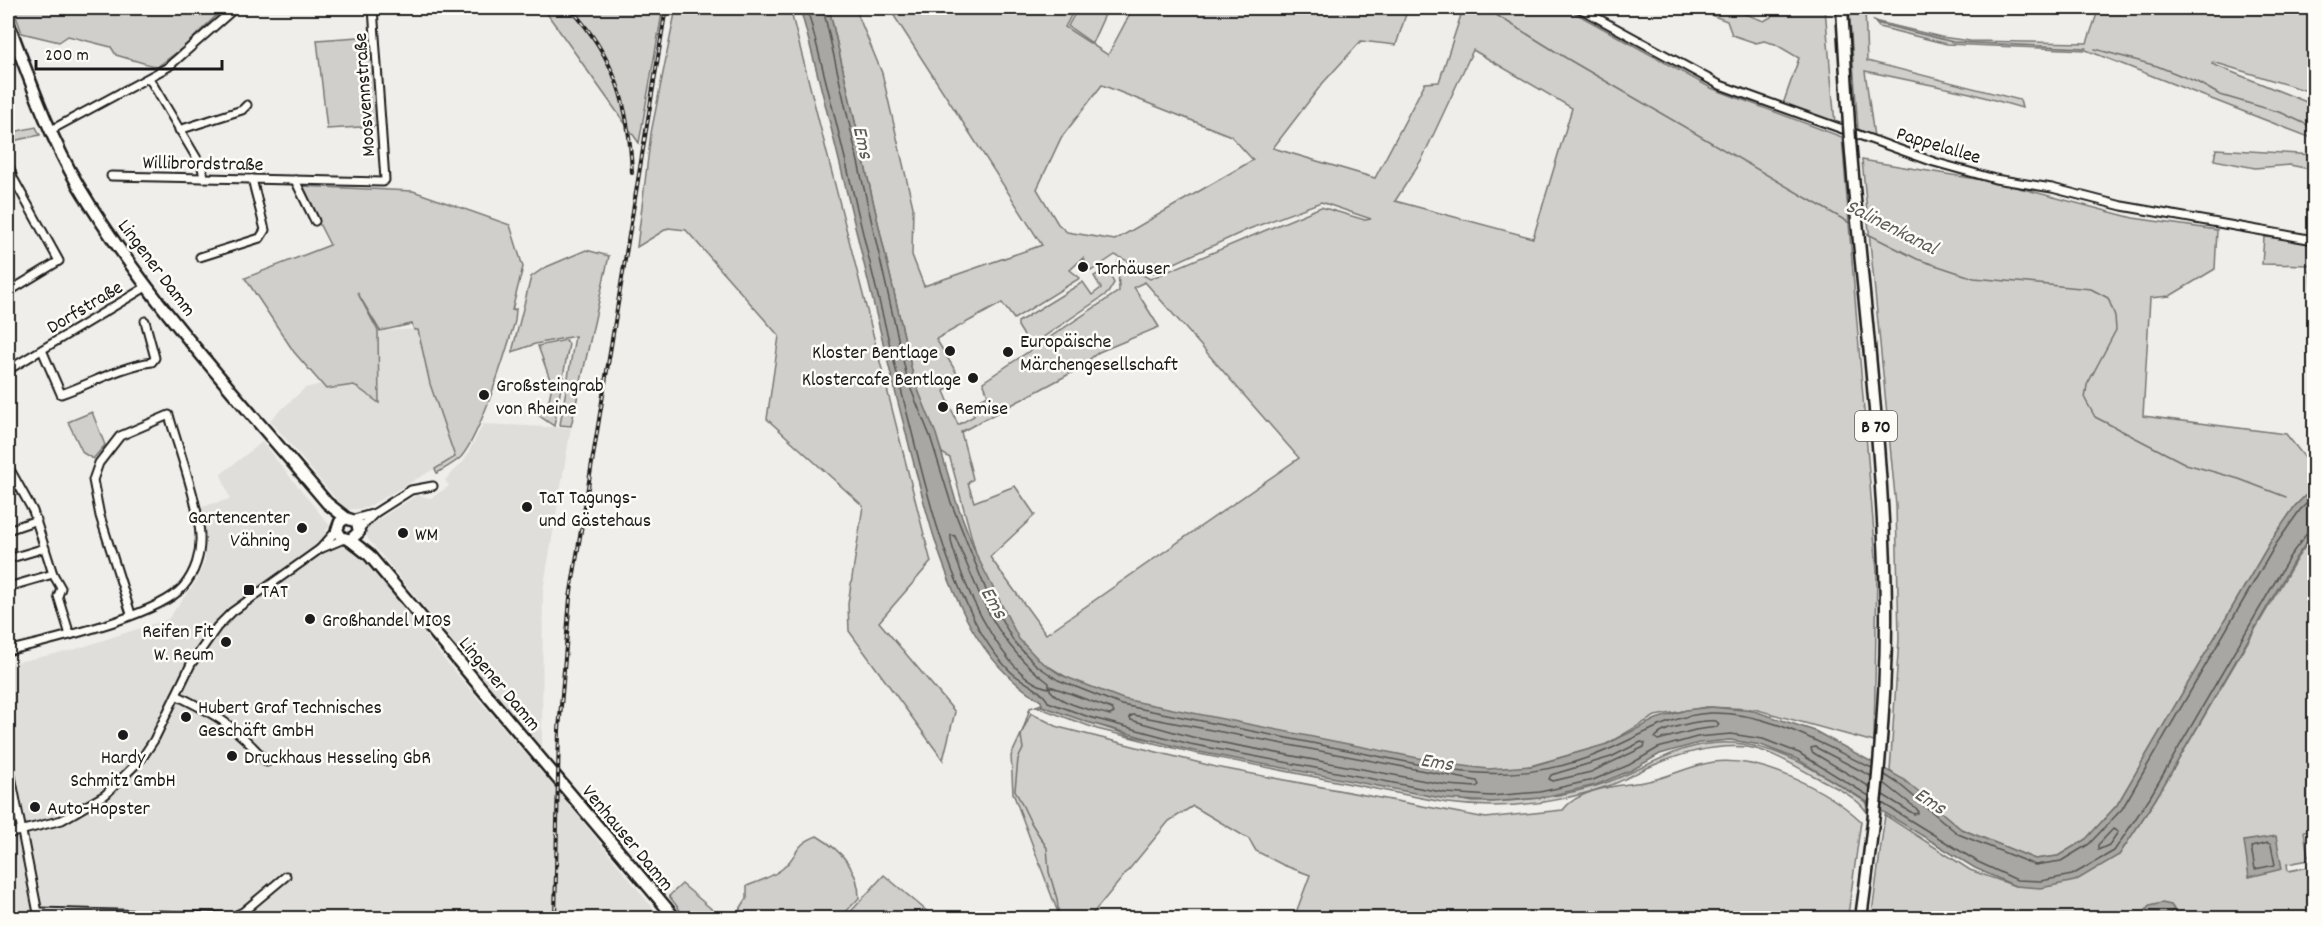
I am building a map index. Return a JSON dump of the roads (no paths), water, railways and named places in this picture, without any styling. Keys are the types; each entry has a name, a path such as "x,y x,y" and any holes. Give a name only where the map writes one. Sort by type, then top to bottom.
{"main road":[{"name":"B 70","path":"1842,8 1854,193 1884,546 1886,637 1875,809 1861,918"},
{"name":"Lingener Damm","path":"8,22 51,130 77,183 122,255 557,779"},
{"name":"Venhauser Damm","path":"557,779 675,918"}],"street":[{"path":"51,130 168,67 235,8"},
{"name":"Moosvennstraße","path":"373,8 385,180"},
{"name":"Pappelallee","path":"1579,8 1720,85 1934,162 1995,179 2052,188 2132,208 2314,240"},
{"path":"149,78 202,167 204,178"},
{"path":"179,130 242,110 247,105"},
{"path":"8,161 13,178 59,261 8,292"},
{"name":"Willibrordstraße","path":"111,176 381,183 385,180"},
{"path":"200,256 260,238 265,230 252,179"},
{"path":"295,180 315,221"},
{"name":"Dorfstraße","path":"8,370 147,287"},
{"path":"42,350 61,394 114,375 133,365 152,362 155,358 145,321"},
{"path":"8,651 70,635 159,605 191,576 198,558 198,523 169,416 120,436 99,463 93,480 100,516 131,614"},
{"path":"8,466 36,520 53,574 61,588 58,596 70,635"},
{"path":"8,834 47,825 75,813 111,790 142,758 204,644 232,612 349,529 411,490 433,486"},
{"path":"8,530 36,520"},
{"path":"8,559 45,548"},
{"path":"8,587 53,574"},
{"path":"176,695 221,717 242,734 267,762"},
{"path":"8,761 38,915 232,917 243,912 286,876"}],"water":[{"name":"Ems","path":"800,8 829,8 914,380 936,434 955,498 976,554 1019,639 1039,660 1061,675 1123,699 1448,764 1488,769 1532,766 1607,744 1656,719 1686,710 1711,707 1754,711 1815,731 1903,779 1961,829 2035,859 2058,856 2086,839 2117,805 2271,541 2295,506 2314,487 2314,532 2295,559 2155,800 2119,855 2075,881 2041,888 2015,886 1975,868 1797,759 1761,745 1730,740 1699,743 1660,754 1632,770 1596,785 1540,798 1492,802 1446,799 1189,750 1087,722 1042,706 1041,701 1006,674 979,640 953,590 935,541 921,490"},
{"path":"2276,836 2282,869 2249,877 2244,841"},
{"path":"2162,903 2171,905 2174,909 2167,916 2151,918 2146,910 2149,906"}],"waterway":[{"name":"Salinenkanal","path":"1485,8 1566,58 1853,225"},
{"path":"1876,23 1953,42 2086,48"},
{"path":"2095,49 2157,66 2197,82 2220,95 2282,113 2314,128"},
{"name":"Salinenkanal","path":"1862,231 1917,259 1974,278 2091,289 2108,298 2115,316 2116,330 2087,385 2085,399 2095,417 2186,464 2239,479 2286,497"},
{"path":"1042,704 1030,708 1021,736 1023,749 1018,759 1015,790 1030,821 1047,848 1049,872 1057,899 1059,918"},
{"path":"724,912 730,918"}],"railway":[{"path":"570,8 599,46 617,84 628,126 632,173"},
{"path":"555,918 559,730 570,598 666,8"}],"place":[{"name":"Torhäuser","path":"1083,267"},
{"name":"Kloster Bentlage","path":"950,351"},
{"name":"Europäische Märchengesellschaft","path":"1008,352"},
{"name":"Klostercafe Bentlage","path":"973,378"},
{"name":"Großsteingrab von Rheine","path":"484,395"},
{"name":"Remise","path":"943,407"},
{"name":"TaT Tagungs- und Gästehaus","path":"527,507"},
{"name":"Gartencenter Vähning","path":"302,528"},
{"name":"WM","path":"403,533"},
{"name":"TAT","path":"249,590"},
{"name":"Großhandel MIOS","path":"310,619"},
{"name":"Reifen Fit W. Reum","path":"226,642"},
{"name":"Hubert Graf Technisches Geschäft GmbH","path":"186,717"},
{"name":"Hardy Schmitz GmbH","path":"123,735"},
{"name":"Druckhaus Hesseling GbR","path":"232,756"},
{"name":"Auto-Hopster","path":"35,807"}]}
